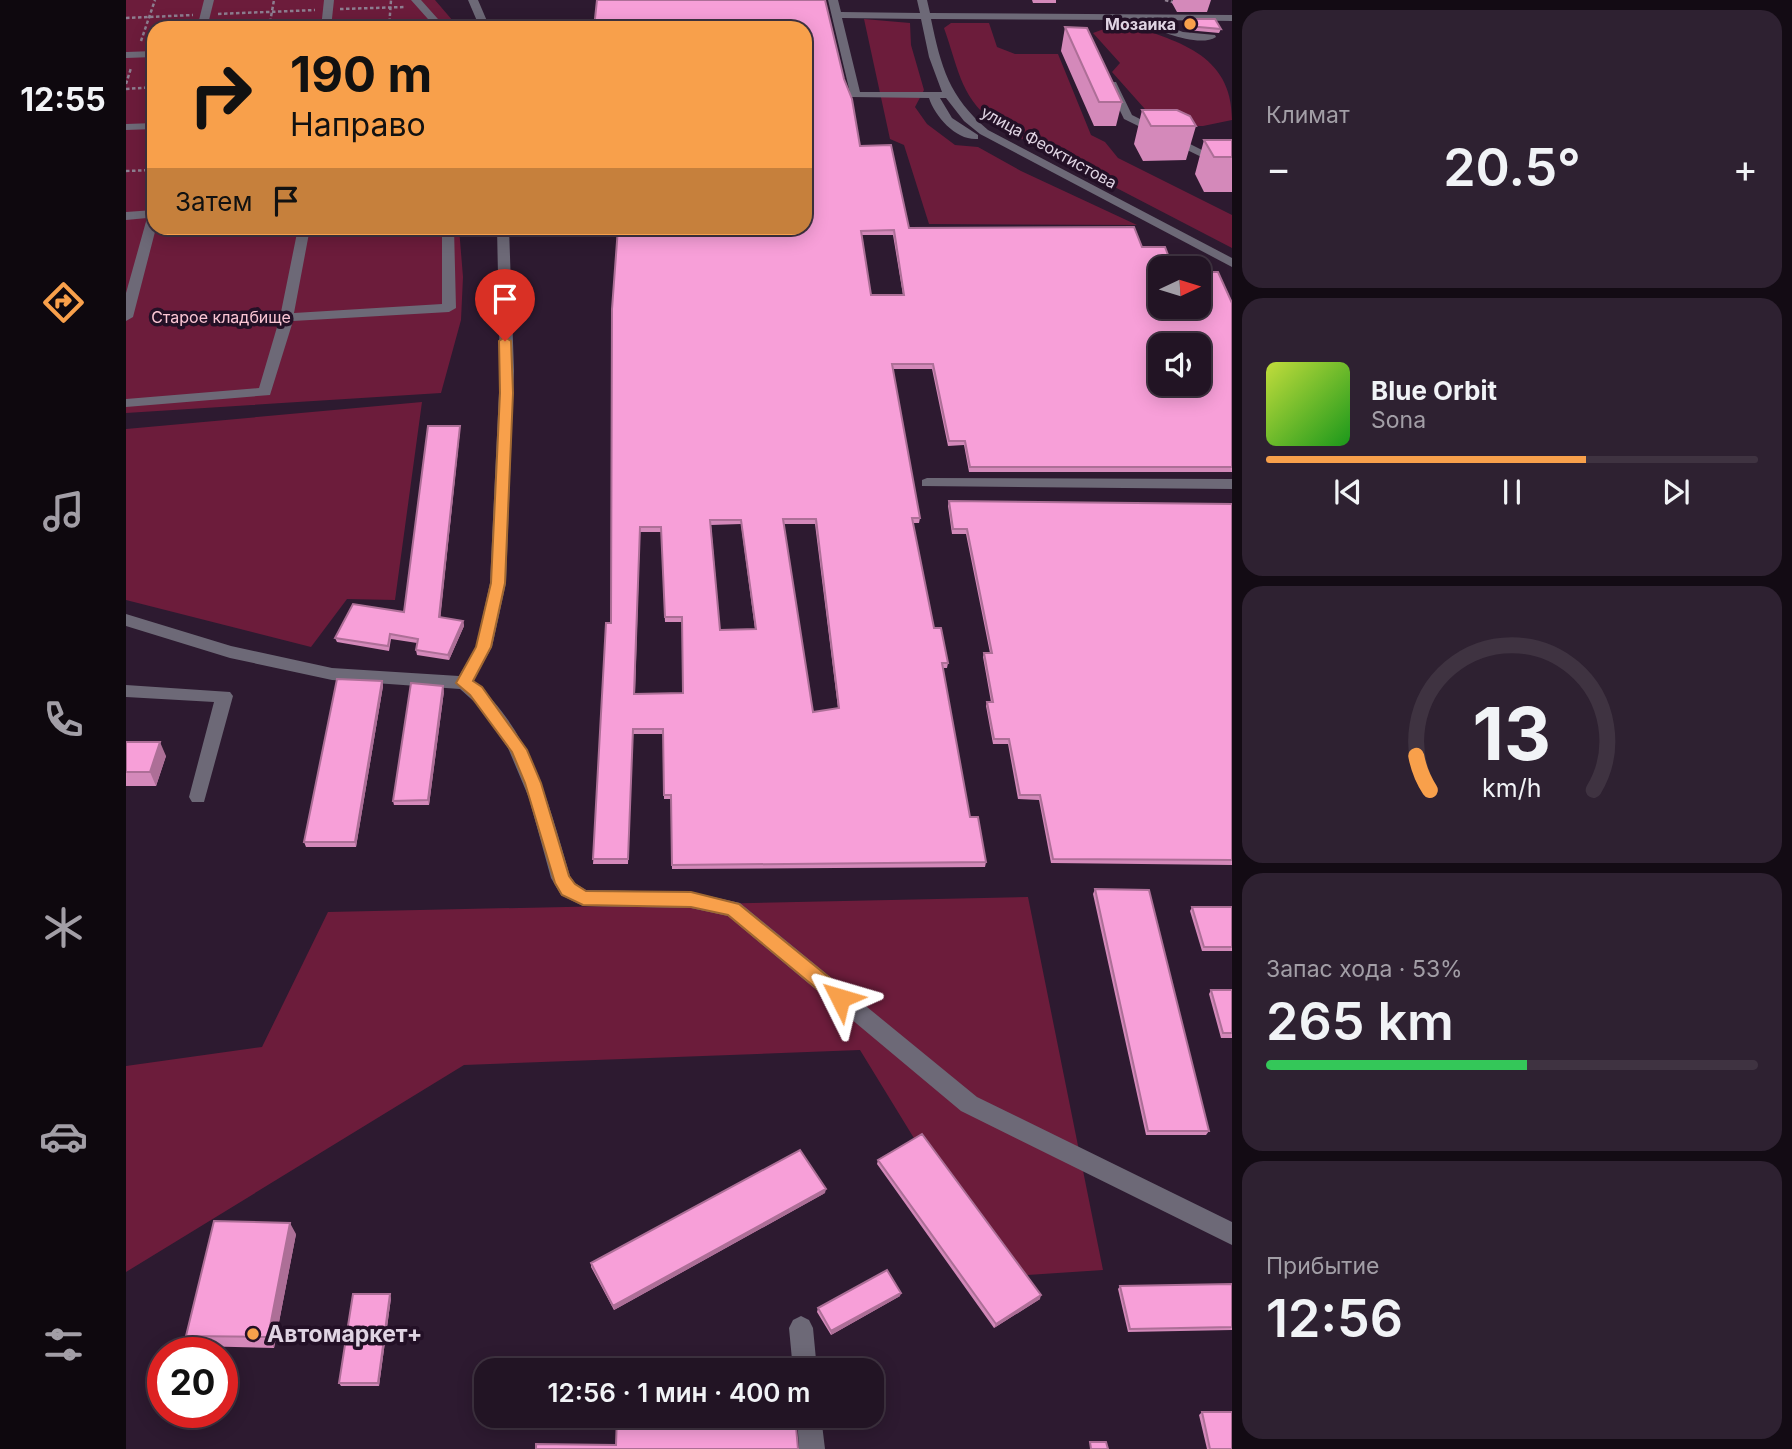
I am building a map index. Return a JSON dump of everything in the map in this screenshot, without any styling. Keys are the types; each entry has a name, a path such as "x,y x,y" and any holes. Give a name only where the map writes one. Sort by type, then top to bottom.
{"street":[{"path":"204,21 209,0"},
{"path":"472,0 482,21"},
{"path":"833,0 855,95 948,95"},
{"name":"улица Феоктистова","path":"922,0 939,78 964,118 984,132 1232,263"},
{"path":"1065,0 1071,23"},
{"path":"419,3 435,21"},
{"path":"837,15 1071,23 1217,13 1232,18"},
{"path":"1132,18 1182,35 1211,37"},
{"path":"126,55 147,54"},
{"path":"1104,67 1128,117 1232,169"},
{"path":"934,95 937,110 956,128 974,137"},
{"path":"126,127 147,126"},
{"path":"126,216 147,214"},
{"path":"126,317 148,235"},
{"path":"126,403 265,392 286,317 303,235"},
{"path":"286,317 449,308 448,235"},
{"path":"464,683 484,647 498,583 507,371 503,235"},
{"path":"927,483 1232,484"},
{"path":"126,620 230,652 332,674 464,683 476,691 519,750 533,783 561,878 568,890 593,899 691,900 733,909 969,1104 1232,1234"},
{"path":"126,691 224,696 198,797"},
{"path":"801,1328 803,1358"},
{"path":"810,1428 812,1449"}],"path":[{"path":"270,21 274,0"},
{"path":"389,21 391,0"},
{"path":"126,18 272,12 328,5 390,7 419,3"},
{"path":"126,89 147,88"},
{"path":"126,171 147,170"}],"green space":[{"name":"Старое кладбище","path":"126,0 435,0 453,21 147,21 147,235 460,235 463,277 461,320 441,393 126,413"},
{"path":"864,19 910,23 911,45 924,90 915,107 927,124 955,145 978,147 1021,171 1137,225 929,224 904,145 890,139"},
{"path":"1123,22 1181,44 1211,64 1222,79 1229,97 1232,120 1203,126 1160,126 1112,72 1120,63 1093,33"},
{"path":"951,23 989,23 997,47 1015,54 1058,54 1091,135 1105,142 1118,158 1232,215 1232,248 1001,128 987,117 969,95 958,72 944,28"},
{"path":"422,402 395,600 347,599 311,647 126,600 126,429"},
{"path":"1028,897 1103,1270 999,1277 860,1050 464,1065 126,1272 126,1066 262,1047 328,912"}],"building":[{"path":"597,0 825,0 844,79 852,99 860,146 891,145 909,228 1134,227 1142,247 1165,247 1168,256 1148,256 1148,319 1211,319 1211,272 1218,272 1232,303 1232,467 970,467 965,441 949,441 933,364 892,364 920,518 912,518 934,628 941,628 948,663 942,663 970,817 978,817 986,862 672,865 671,795 664,795 663,729 633,729 628,859 593,859 606,623 611,623 612,309 617,235 812,235 812,21 595,21","holes":["894,230 904,295 871,295 861,231","783,519 816,519 839,708 813,712","710,520 741,520 756,629 720,630","640,527 661,527 665,617 682,617 683,693 634,694"]},
{"path":"1185,19 1215,19 1221,29 1188,26"},
{"path":"1065,27 1087,28 1122,102 1099,102"},
{"path":"1142,110 1177,110 1190,116 1196,126 1151,126"},
{"path":"1204,140 1232,140 1232,157 1214,157"},
{"path":"428,426 460,426 439,617 463,621 448,655 416,650 418,639 390,634 388,646 335,638 353,604 404,612"},
{"path":"949,501 1232,504 1232,860 1053,859 1040,795 1020,795 1009,739 994,739 987,702 993,702 984,653 992,653 967,529 953,529"},
{"path":"337,679 382,681 355,842 304,842"},
{"path":"411,683 443,686 428,800 393,801"},
{"path":"126,742 160,742 150,772 126,772"},
{"path":"1095,889 1149,890 1209,1131 1148,1131"},
{"path":"1192,907 1232,907 1232,947 1204,947"},
{"path":"1211,990 1232,990 1232,1033 1223,1033"},
{"path":"922,1134 1041,1295 996,1324 878,1160"},
{"path":"800,1150 826,1189 613,1306 591,1263"},
{"path":"214,1221 290,1223 268,1337 186,1336"},
{"path":"887,1270 901,1293 831,1331 818,1308"},
{"path":"1232,1284 1232,1327 1130,1329 1120,1286"},
{"path":"353,1294 390,1294 378,1383 339,1383"},
{"path":"1202,1412 1232,1412 1232,1449 1210,1449"},
{"path":"617,1428 796,1428 798,1449 536,1449 536,1444 616,1445"},
{"path":"1090,1442 1106,1442 1108,1449 1091,1449"}],"place":[{"name":"Мозаика","path":"1190,24"},
{"name":"Автомаркет+","path":"253,1334"}],"route":[{"path":"505,341 507,371 498,583 484,647 464,683 476,691 519,750 533,783 561,878 568,890 583,898 691,900 733,909 840,998"}]}
